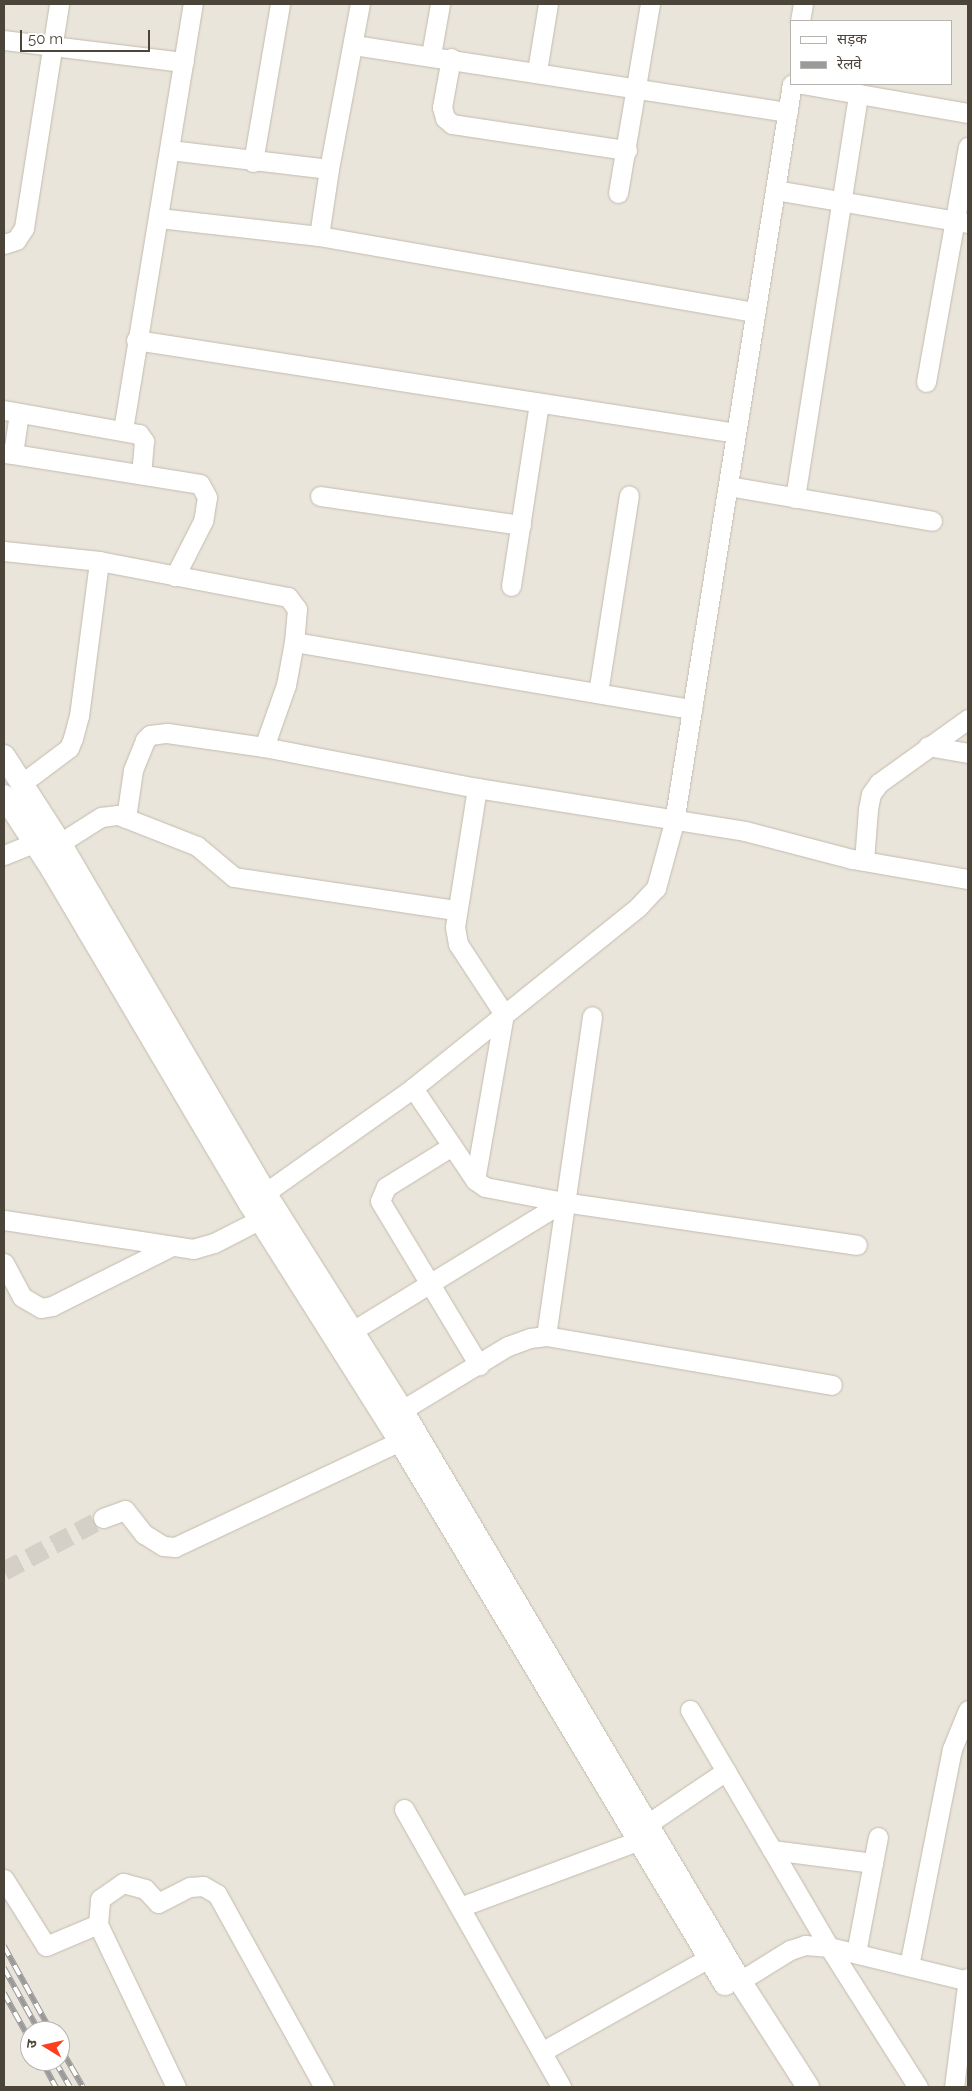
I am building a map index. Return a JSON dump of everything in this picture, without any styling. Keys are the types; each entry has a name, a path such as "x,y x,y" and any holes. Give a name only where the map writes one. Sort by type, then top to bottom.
{"street":[{"path":"4,244 16,240 24,228 58,4"},
{"path":"123,430 136,340 159,218 193,4"},
{"path":"253,162 280,4"},
{"path":"319,236 328,169 354,45 360,4"},
{"path":"431,55 440,4"},
{"path":"537,71 548,4"},
{"path":"618,193 638,87 650,4"},
{"path":"800,20 803,4"},
{"path":"4,40 184,62"},
{"path":"354,45 537,71 788,112"},
{"path":"451,58 442,107 445,118 452,124 626,150"},
{"path":"4,1220 193,1249 214,1243 258,1205 413,1088 639,906 656,888 667,858 674,822 792,85"},
{"path":"808,85 968,113"},
{"path":"795,498 858,94"},
{"path":"926,382 962,222 968,147"},
{"path":"170,150 253,162 328,169"},
{"path":"775,190 962,222"},
{"path":"159,218 319,236 756,312"},
{"path":"136,340 736,433"},
{"path":"511,586 539,403"},
{"path":"141,473 142,436 123,430 11,412 8,454 191,481 205,489 207,497 203,521 175,576"},
{"path":"728,486 932,521"},
{"path":"598,693 629,495"},
{"path":"320,496 521,525"},
{"path":"4,551 99,561 288,597 297,609 294,642 286,686 264,747"},
{"path":"12,790 69,748 73,738 79,716 99,561"},
{"path":"294,642 692,709"},
{"path":"864,861 871,794 892,770 968,719"},
{"path":"126,818 133,770 150,735 167,733 264,747 476,788 674,822 745,831 864,861 968,878"},
{"path":"928,746 968,753"},
{"path":"4,756 12,790 34,843 258,1205 394,1415 649,1823 740,1981 792,2087"},
{"path":"475,1180 504,1014 458,944 456,910 476,788"},
{"path":"12,790 60,843 258,1205 354,1330 394,1415 400,1441 637,1841 709,1958 772,2045 808,2087"},
{"path":"60,843 101,817 118,815 197,846 234,877 456,910"},
{"path":"4,855 34,843"},
{"path":"546,1336 592,1016"},
{"path":"413,1088 475,1180 496,1191 857,1245"},
{"path":"452,1146 380,1194 383,1208 479,1366"},
{"path":"354,1330 564,1202"},
{"path":"4,1263 22,1296 41,1308 52,1306 172,1246"},
{"path":"394,1415 479,1366 508,1346 530,1338 546,1336 832,1385"},
{"path":"103,1518 125,1510 144,1534 163,1546 175,1548 400,1441"},
{"path":"690,1710 829,1947 918,2087"},
{"path":"909,1966 950,1759 968,1710"},
{"path":"649,1823 726,1771"},
{"path":"404,1809 543,2051 561,2087"},
{"path":"856,1954 878,1837"},
{"path":"460,1906 637,1841"},
{"path":"772,1850 873,1863"},
{"path":"4,1879 46,1946 98,1924"},
{"path":"176,2087 98,1924 100,1899 123,1883 145,1889 158,1903 190,1887 203,1886 217,1894 324,2087"},
{"path":"740,1981 790,1950 805,1945 829,1947 968,1980 954,2087"},
{"path":"543,2051 709,1958"}],"shaded area":[{"path":"4,4 968,4 968,2087 4,2087"}],"tunnel":[{"path":"4,1571 103,1518"}],"railway":[{"path":"4,1946 45,2021"},
{"path":"4,1968 33,2021"},
{"path":"4,1993 20,2022"},
{"path":"70,2064 83,2087"},
{"path":"47,2071 56,2087"},
{"path":"61,2071 70,2087"}]}
